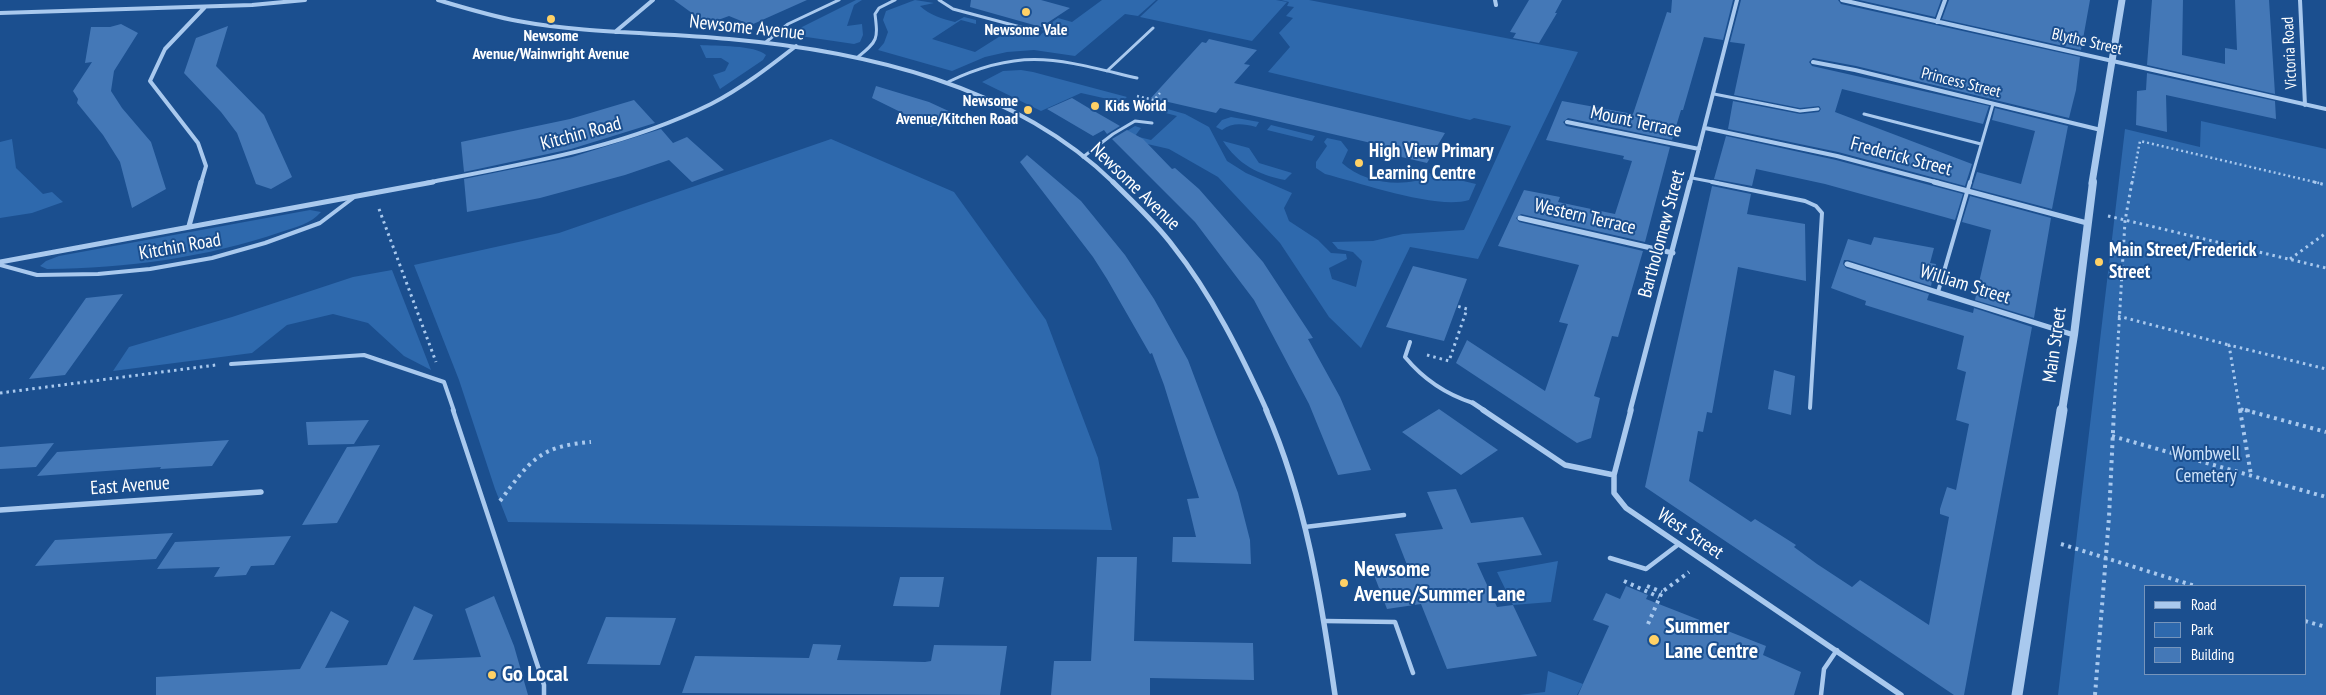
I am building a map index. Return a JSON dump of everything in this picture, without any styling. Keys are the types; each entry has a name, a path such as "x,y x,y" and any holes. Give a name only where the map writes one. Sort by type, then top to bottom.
{"street":[{"path":"252,5 256,0"},
{"path":"0,13 252,5 305,0"},
{"name":"Newsome Avenue","path":"438,0 460,8 515,20 615,32 766,42 858,57 948,82 1010,112 1074,148 1116,185 1170,241 1221,317 1270,416 1295,489 1305,527 1325,621 1334,695"},
{"path":"615,32 653,0"},
{"path":"1496,0 1496,5"},
{"name":"Bartholomew Street","path":"1614,474 1706,128 1737,0"},
{"name":"Blythe Street","path":"1842,0 2326,109"},
{"path":"1937,22 1946,0"},
{"name":"Main Street","path":"2016,695 2074,335 2088,211 2122,0"},
{"name":"Victoria Road","path":"2300,0 2305,105"},
{"path":"189,226 206,166 198,143 150,81 154,65 164,48 205,7"},
{"name":"Kitchin Road","path":"0,263 189,226 374,194 568,154 626,138 711,104 754,79 796,46"},
{"name":"Princess Street","path":"1813,62 2102,130"},
{"name":"Mount Terrace","path":"1567,122 1699,149"},
{"name":"Frederick Street","path":"1706,128 1837,156 2087,223"},
{"name":"Western Terrace","path":"1520,218 1673,253"},
{"name":"William Street","path":"1848,264 2074,335"},
{"path":"1474,404 1565,465 1614,474"},
{"name":"West Street","path":"1614,474 1614,493 1626,508 1901,695"},
{"name":"East Avenue","path":"0,510 261,492"}],"lane":[{"path":"766,42 788,24 839,0"},
{"path":"858,57 873,45 878,36 875,14 879,8 895,0"},
{"path":"939,0 953,9 1024,28"},
{"path":"1107,72 1153,28"},
{"path":"948,82 985,64 1026,57 1049,59 1137,78"},
{"path":"1714,94 1800,111 1818,109"},
{"path":"1938,292 1993,104"},
{"path":"1864,114 1981,144"},
{"path":"1083,157 1134,121 1152,123"},
{"path":"1692,178 1805,202 1816,206 1822,212 1810,408"},
{"name":"Kitchin Road","path":"0,263 37,275 98,274 150,269 212,258 265,243 320,223 353,198"},
{"path":"1410,342 1405,357 1416,372 1438,390 1474,404"},
{"path":"232,364 364,354 444,382 487,518 544,685 544,695"},
{"path":"1305,527 1404,515"},
{"path":"1610,558 1646,569 1679,544"},
{"path":"1325,621 1395,622 1413,673"},
{"path":"1821,695 1824,669 1837,650"}],"path":[{"path":"1135,95 1154,100 1160,93"},
{"path":"2095,695 2125,221 2140,141 2326,185"},
{"path":"374,194 444,382"},
{"path":"2088,211 2326,268"},
{"path":"2290,260 2326,233"},
{"path":"1407,350 1449,361 1467,309 1457,306"},
{"path":"2118,316 2326,369"},
{"path":"2229,345 2251,475"},
{"path":"0,393 232,364"},
{"path":"2241,409 2326,432"},
{"path":"2112,436 2326,496"},
{"path":"487,518 531,460 546,450 564,443 590,442"},
{"path":"2042,537 2192,585"},
{"path":"1648,624 1662,592 1703,560"},
{"path":"1642,584 1662,592"},
{"path":"2306,621 2326,627"}],"green space":[{"path":"856,0 862,0 854,5 847,26 862,24 863,35 860,42 854,44 793,35 802,27"},
{"path":"915,0 934,3 920,6 941,18 955,22 964,17 976,20 976,24 961,20 932,39 975,52 1005,33 993,29 1002,27 1039,36 1045,31 1041,30 1058,18 1072,22 1102,0 1156,0 1138,16 1125,14 1075,56 1034,50 1007,52 985,57 952,71 878,50 884,43 888,32 883,20 886,11"},
{"path":"1158,0 1276,0 1287,2 1252,41 1140,17"},
{"path":"1281,0 1309,0 1578,52 1478,259 1410,247 1361,348 1329,317 1280,243 1218,177 1169,149 1117,137 1135,126 1141,128 1135,136 1151,140 1177,116 1139,106 1143,102 1185,114 1209,127 1227,161 1246,173 1292,193 1284,208 1289,221 1318,240 1331,253 1346,254 1347,259 1329,268 1332,279 1356,287 1362,261 1353,252 1338,249 1332,242 1373,241 1403,234 1464,230 1511,126 1474,118 1470,120 1268,72 1290,47 1279,33 1293,18 1286,16 1294,7 1287,6 1289,2"},
{"path":"700,45 753,49 766,55 763,60 720,89 713,75 725,71 729,63 721,58 706,58"},
{"path":"1021,70 1127,97 1121,102 1081,93 1041,111 982,82 1003,71"},
{"path":"1231,117 1259,122 1256,127 1238,124 1222,130 1216,127 1222,120"},
{"name":"Wombwell Cemetery","path":"2201,121 2326,149 2326,695 2058,695 2125,129 2200,147"},
{"path":"1271,125 1315,136 1312,141 1267,130"},
{"path":"1327,138 1341,141 1348,150 1342,163 1349,169 1376,180 1396,183 1415,181 1421,171 1476,184 1469,200 1455,202 1438,201 1398,194 1325,174 1316,168 1316,162 1327,146 1324,142"},
{"path":"12,139 16,168 43,194 52,192 63,202 32,213 0,218 0,142"},
{"path":"831,139 954,192 1046,320 1098,458 1112,530 508,522 495,489 459,380 414,265 559,233"},
{"path":"1223,141 1249,148 1259,163 1292,173 1285,180 1257,172 1235,156"},
{"path":"310,210 321,212 308,222 297,227 224,249 136,264 47,269 40,266 46,261 59,256"},
{"path":"392,270 431,370 404,356 368,323 333,314 287,325 252,353 113,371 129,347 232,317 353,277"},
{"path":"1558,561 1551,602 1513,605 1497,572"},
{"path":"1548,671 1583,684 1577,695 1519,695 1545,692"}],"building":[{"path":"674,0 807,0 751,25 729,16 707,24"},
{"name":"Newsome Vale","path":"971,0 1041,0 1070,8 1041,27 970,7"},
{"path":"1529,0 1562,0 1555,13 1557,13 1539,43 1513,38 1516,33 1510,32"},
{"path":"1672,0 1733,0 1723,40 1704,37 1683,110 1681,110 1672,140 1568,118 1563,122 1566,126 1670,147 1645,242 1521,214 1516,218 1519,222 1643,251 1618,337 1612,336 1594,396 1600,398 1591,438 1577,443 1456,363 1467,340 1545,391 1568,324 1559,322 1579,265 1498,246 1524,190 1560,197 1558,202 1615,214 1632,161 1623,159 1624,156 1546,140 1562,101 1633,114 1667,12 1671,13"},
{"path":"1741,0 1838,0 1841,4 2080,57 2076,90 2069,118 1856,66 1813,58 1809,62 1812,66 1989,106 1983,124 1842,89 1835,112 1972,164 1965,186 1838,152 1728,129 1733,101 1800,114 1819,112 1821,109 1819,106 1800,108 1734,95 1745,44 1730,42"},
{"path":"1859,0 1941,0 1935,17"},
{"path":"1949,0 2090,0 2081,50 1942,19"},
{"path":"2152,0 2183,0 2182,55 2225,64 2225,48 2237,50 2235,0 2269,0 2275,94 2147,65"},
{"path":"121,24 138,33 114,71 111,91 122,108 151,142 166,189 132,208 120,162 103,135 77,103 78,99 73,91 92,62 85,63 91,27 110,27"},
{"path":"228,26 216,66 264,115 292,177 271,189 256,184 237,133 221,112 184,73 196,38"},
{"path":"1209,39 1257,50 1244,64 1250,65 1234,83 1445,133 1427,163 1393,155 1397,149 1220,108 1216,113 1151,98 1202,42 1206,43"},
{"path":"2147,73 2275,101 2276,119 2166,95 2167,132 2136,125 2137,91 2146,90"},
{"path":"876,86 929,102 955,114 931,127 872,98"},
{"path":"1072,98 1120,126 1107,134 1104,130 1093,136 1047,109"},
{"path":"634,100 655,123 571,149 464,172 461,142 570,119"},
{"path":"1995,108 2068,126 2052,209 1972,188 1977,172 2021,184 2035,131 1992,120"},
{"path":"661,129 673,143 687,137 724,170 692,182 669,160 625,175 540,198 467,212 464,179 572,157"},
{"path":"1127,130 1143,139 1172,169 1175,168 1199,189 1263,262 1313,338 1308,339 1340,397 1371,470 1338,475 1309,404 1254,300 1195,222 1112,139"},
{"path":"1726,136 1836,160 1963,194 1955,220 1825,184 1756,169 1752,186 1714,179"},
{"path":"1027,155 1081,201 1125,255 1154,299 1188,360 1238,493 1250,540 1251,564 1172,562 1173,537 1196,537 1187,499 1199,498 1164,385 1152,353 1150,354 1093,257 1020,162"},
{"path":"1712,186 1751,194 1747,214 1805,224 1806,281 1738,267 1712,413 1707,412 1703,432 1698,431 1689,481 1751,522 1755,519 1796,545 1794,547 1852,587 1860,580 1929,625 1949,517 1940,514 1940,509 1947,487 1956,490 1969,424 1956,420 1966,372 1957,369 1964,336 1865,305 1866,301 1831,288 1848,239 1871,245 1874,237 1934,248 1930,263 1936,264 1931,286 1848,260 1844,260 1843,264 1846,268 1929,294 1927,300 1973,313 1974,308 2032,327 1964,695 1954,695 1645,487"},
{"path":"1970,196 2051,218 2034,318 1975,300 1991,230 1962,222"},
{"path":"1413,266 1467,279 1444,341 1386,327"},
{"path":"123,294 65,375 29,379 86,298"},
{"path":"1774,370 1795,376 1791,415 1768,409"},
{"path":"1439,409 1498,450 1461,475 1402,432"},
{"path":"369,420 354,444 308,445 306,422"},
{"path":"229,440 212,466 160,469 161,467 37,476 57,452"},
{"path":"54,443 36,467 0,469 0,447"},
{"path":"380,445 337,523 302,525 347,447"},
{"path":"1456,489 1471,523 1523,517 1542,555 1477,563 1497,607 1513,605 1537,656 1447,669 1421,604 1387,609 1374,575 1409,570 1395,534 1443,529 1427,492"},
{"path":"173,533 156,559 35,566 55,540"},
{"path":"291,536 274,565 251,566 246,575 214,577 220,567 157,569 175,542"},
{"path":"1097,557 1137,557 1134,641 1253,643 1254,680 1150,678 1150,695 1051,695 1054,661 1091,661"},
{"path":"900,577 944,577 939,607 893,606"},
{"name":"Summer Lane Centre","path":"1626,586 1648,595 1646,599 1766,646 1763,655 1801,672 1794,695 1578,695 1609,626 1593,620 1606,593 1620,599"},
{"path":"494,596 514,646 528,695 156,695 156,677 300,669 331,611 349,621 325,668 387,665 414,606 433,615 413,660 481,657 465,609"},
{"path":"606,617 676,618 660,665 587,664"},
{"path":"813,644 841,645 837,660 925,662 931,661 934,645 1007,646 1000,695 682,693 695,656 809,658"}],"place":[{"name":"Newsome Vale","path":"1026,12"},
{"name":"Newsome Avenue/Wainwright Avenue","path":"551,19"},
{"name":"Kids World","path":"1095,106"},
{"name":"Newsome Avenue/Kitchen Road","path":"1028,110"},
{"name":"High View Primary Learning Centre","path":"1359,163"},
{"name":"Main Street/Frederick Street","path":"2099,262"},
{"name":"Newsome Avenue/Summer Lane","path":"1344,583"},
{"name":"Summer Lane Centre","path":"1654,640"},
{"name":"Go Local","path":"492,675"}]}
